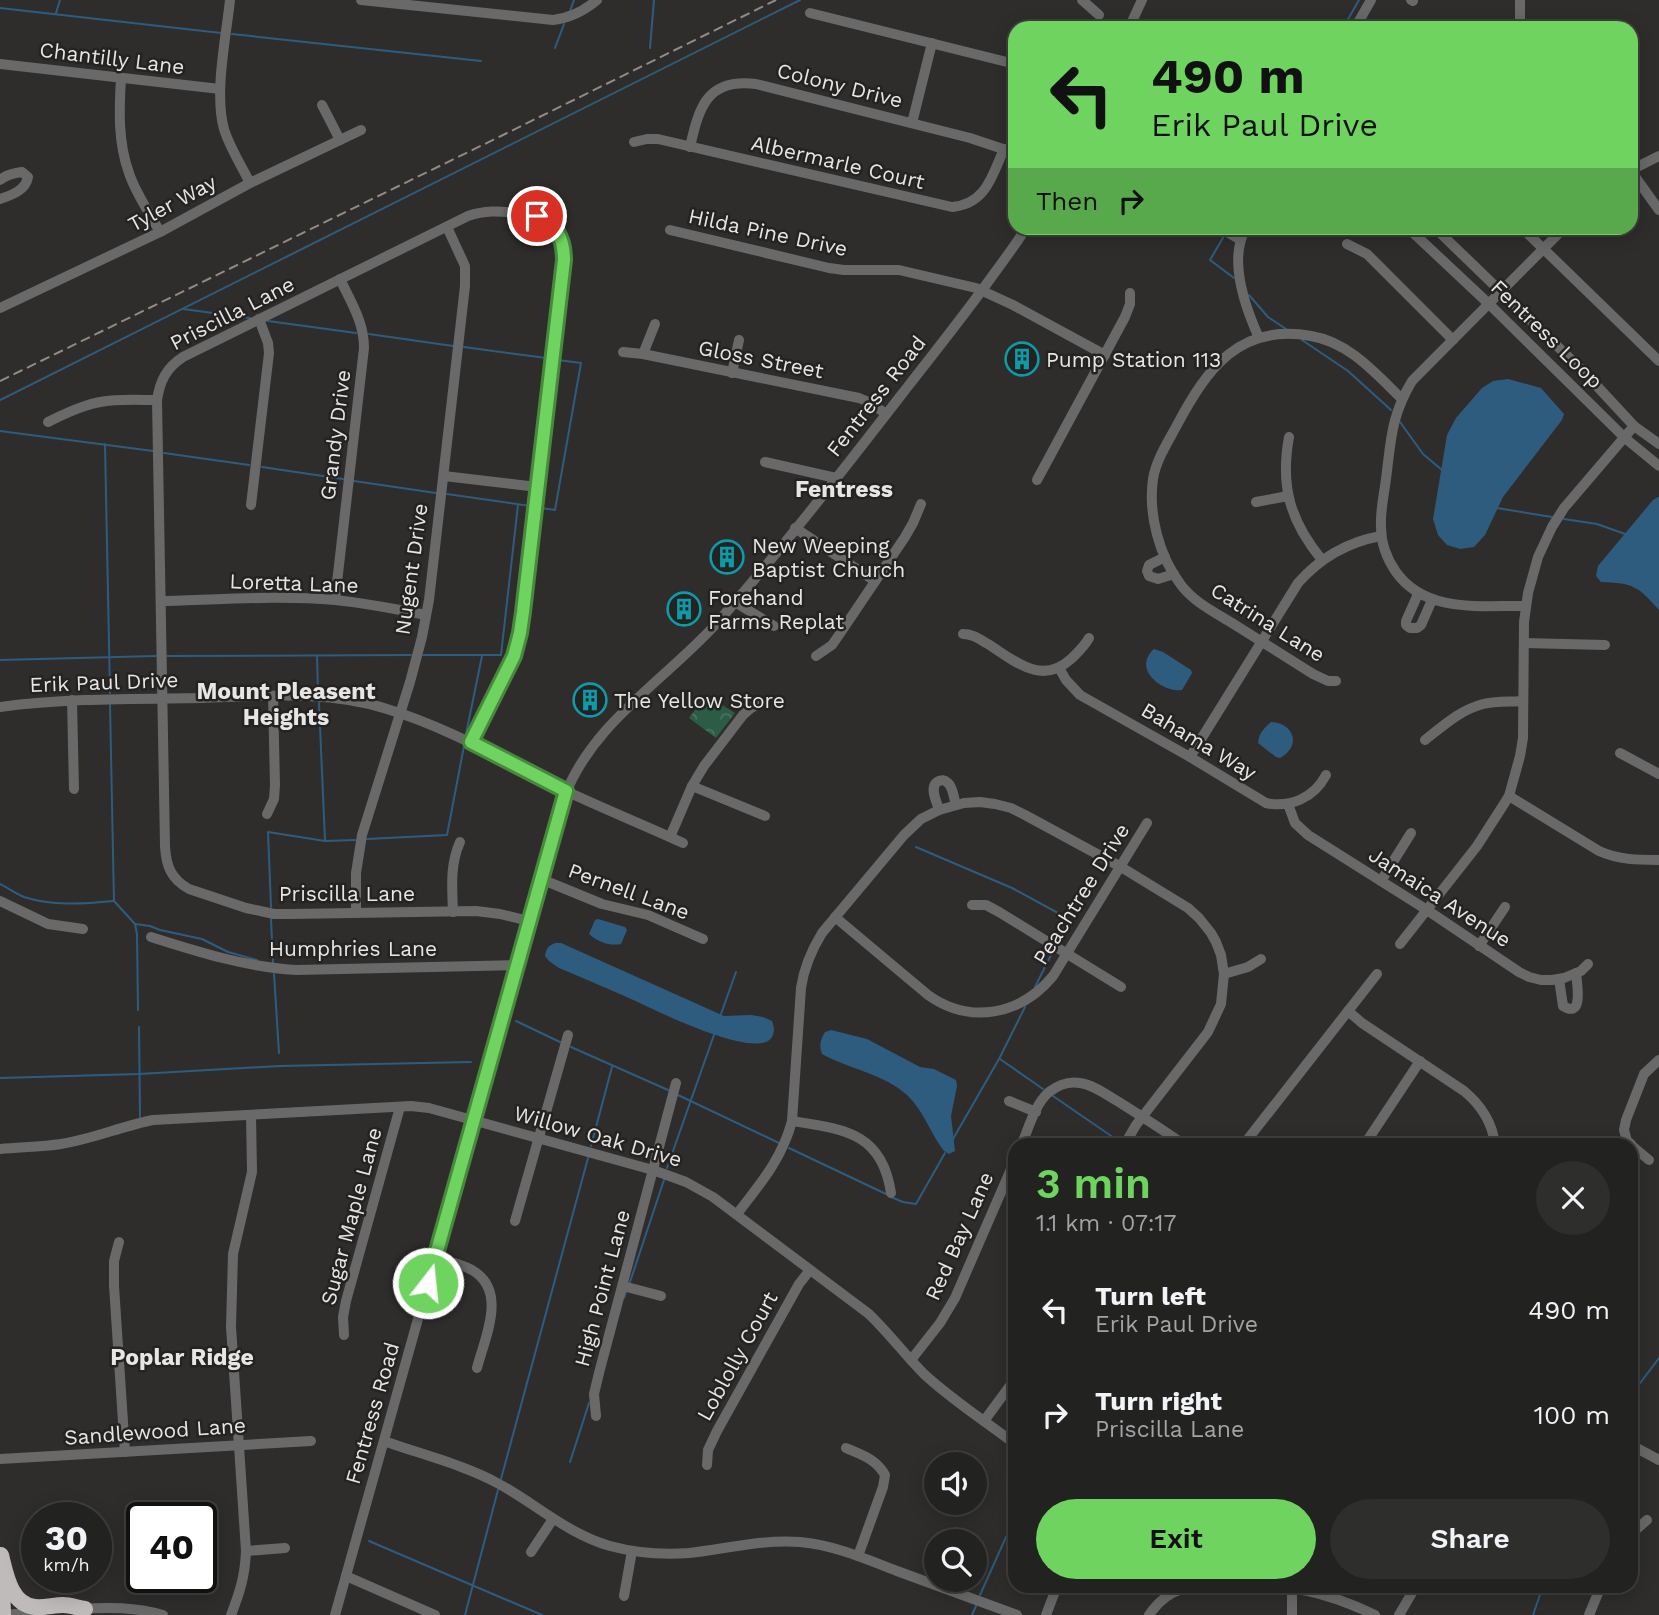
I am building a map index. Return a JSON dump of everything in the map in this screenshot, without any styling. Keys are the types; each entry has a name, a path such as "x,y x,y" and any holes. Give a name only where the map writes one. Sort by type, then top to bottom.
{"highway":[{"path":"0,1553 6,1578 18,1599 25,1605 63,1605 85,1609"},
{"path":"0,1553 4,1615"}],"street":[{"path":"230,0 220,89 224,130 250,183"},
{"path":"361,0 553,20 568,18 597,0"},
{"path":"1083,0 1099,15"},
{"path":"1132,21 1142,0"},
{"path":"1359,21 1371,0"},
{"path":"1520,0 1520,21"},
{"path":"810,13 1008,62"},
{"path":"912,123 932,43"},
{"name":"Chantilly Lane","path":"0,64 220,89"},
{"path":"121,79 121,136 129,173 160,232"},
{"name":"Colony Drive","path":"690,147 696,120 705,102 719,89 740,82 912,123 1008,150"},
{"path":"322,105 340,140"},
{"name":"Tyler Way","path":"0,309 361,130"},
{"name":"Albermarle Court","path":"634,142 658,139 952,207 968,204 981,195 1008,154"},
{"path":"1638,166 1659,156"},
{"path":"0,199 23,189 28,181 28,177 22,172 2,174"},
{"path":"1638,180 1659,210"},
{"name":"Priscilla Lane","path":"471,742 516,651 522,622 564,260 562,240 551,223 528,214 484,211 468,216 183,357 172,365 160,383 157,400 165,859 170,873 188,889 261,912 488,912 529,921"},
{"name":"Nugent Drive","path":"356,913 356,873 362,835 419,648 426,615 466,276 462,257 447,227"},
{"name":"Hilda Pine Drive","path":"670,230 829,268 899,270 982,290 1105,355"},
{"name":"Fentress Road","path":"335,1615 566,791 585,756 605,733 735,602 886,414 1021,235"},
{"path":"1232,235 1239,239"},
{"path":"1242,235 1239,239 1239,264 1242,291 1259,338"},
{"name":"Fentress Loop","path":"1415,235 1625,438 1659,466"},
{"name":"Fentress Loop","path":"1442,235 1583,371 1634,426 1659,444"},
{"path":"1529,235 1659,361"},
{"path":"1526,606 1457,604 1432,600 1418,594 1407,586 1391,565 1381,536 1381,516 1393,424 1402,398 1412,381 1557,235"},
{"path":"1348,244 1367,254 1454,340"},
{"name":"Grandy Drive","path":"335,600 364,348 358,315 340,279"},
{"path":"1037,480 1128,311 1130,293"},
{"path":"251,505 270,353 259,319"},
{"path":"643,354 656,324"},
{"name":"Catrina Lane","path":"1336,681 1320,678 1191,596 1182,586 1165,557 1154,522 1154,476 1160,457 1189,402 1213,367 1231,352 1259,338 1312,336 1338,345 1352,353 1402,398"},
{"path":"732,373 739,341"},
{"name":"Gloss Street","path":"623,352 859,398 886,414"},
{"path":"48,422 97,402 157,400"},
{"path":"1400,944 1477,846 1509,796 1523,738 1526,606 1532,575 1544,543 1567,503 1634,426"},
{"path":"1289,437 1285,466 1288,496 1300,530 1321,560"},
{"path":"765,463 836,478"},
{"path":"444,476 537,487"},
{"path":"1255,502 1288,496"},
{"path":"816,656 832,645 839,635 909,530 920,504"},
{"path":"795,528 875,581"},
{"path":"1190,757 1298,583 1321,560 1350,544 1381,536"},
{"path":"1165,557 1149,565 1149,576 1158,579 1174,574"},
{"path":"1418,594 1406,621 1410,628 1418,628 1432,600"},
{"name":"Loretta Lane","path":"161,601 304,598 373,605 426,615"},
{"path":"735,602 774,626"},
{"path":"962,634 975,636 1027,668 1044,672 1059,668 1079,652 1089,638"},
{"path":"1524,643 1605,645"},
{"name":"Bahama Way","path":"1059,668 1080,695 1256,798 1277,805 1288,804"},
{"path":"267,814 274,799 275,785 273,696"},
{"name":"Erik Paul Drive","path":"0,708 72,700 273,696 344,699 424,720 566,791 683,843"},
{"path":"72,700 74,789"},
{"path":"1425,740 1454,718 1474,708 1485,704 1522,701"},
{"path":"670,837 692,786 711,756 743,715 762,702"},
{"path":"1620,752 1659,774"},
{"path":"1288,804 1305,798 1318,788 1326,775"},
{"path":"939,810 933,788 940,780 946,780 950,784 956,805"},
{"path":"692,786 765,816"},
{"path":"1509,796 1613,857 1659,860"},
{"path":"737,1214 775,1163 792,1121 801,988 803,973 813,947 835,916 904,835 921,819 956,805 980,802 1011,808 1121,867 1188,908 1199,918 1216,942 1224,974 1222,1004 1212,1027 1129,1138"},
{"name":"Jamaica Avenue","path":"1288,804 1295,823 1301,830 1529,977 1541,980 1559,979 1576,973 1588,964"},
{"name":"Peachtree Drive","path":"835,916 931,997 968,1012 988,1013 1004,1010 1025,1002 1045,986 1068,954 1147,823"},
{"path":"1381,881 1411,833"},
{"path":"453,912 452,868 460,842"},
{"name":"Pernell Lane","path":"541,879 602,904 648,915 703,939"},
{"path":"0,901 48,924 83,929"},
{"path":"972,905 993,908 1121,987"},
{"path":"1479,946 1505,907"},
{"name":"Humphries Lane","path":"151,937 232,961 277,969 412,969 516,965"},
{"path":"1224,974 1248,967 1261,959"},
{"path":"1559,979 1563,1006 1571,1009 1578,1002 1576,973"},
{"path":"1249,1138 1377,974"},
{"path":"1348,1011 1474,1099 1489,1121 1493,1138"},
{"path":"516,1221 568,1035"},
{"path":"1626,1138 1624,1130 1644,1074 1659,1059"},
{"path":"1369,1138 1420,1061"},
{"path":"1025,1138 1043,1099 1054,1088 1078,1082 1095,1088 1174,1138"},
{"name":"High Point Lane","path":"596,1416 594,1394 676,1083"},
{"path":"1009,1101 1036,1112"},
{"name":"Willow Oak Drive","path":"0,1149 61,1144 153,1120 400,1107 429,1108 653,1170 697,1188 737,1214 869,1314 941,1388 1008,1439"},
{"name":"Sugar Maple Lane","path":"344,1335 346,1301 400,1107"},
{"path":"231,1615 244,1579 246,1550 231,1328 232,1266 252,1172 251,1115"},
{"path":"792,1121 841,1129 860,1138 873,1149 887,1169 891,1193"},
{"path":"1638,1151 1648,1160"},
{"name":"Red Bay Lane","path":"911,1360 940,1323 955,1298 1008,1176"},
{"path":"119,1242 114,1261 114,1286 125,1452"},
{"path":"435,1257 473,1271 489,1289 493,1311 477,1368"},
{"name":"Loblolly Court","path":"707,1465 708,1450 717,1431 799,1284 810,1270"},
{"path":"622,1286 661,1296"},
{"path":"984,1420 1008,1388"},
{"name":"Sandlewood Lane","path":"0,1459 312,1441"},
{"path":"384,1441 488,1478 553,1519 609,1546 671,1554 777,1541 800,1542 822,1545 924,1577"},
{"path":"846,1448 874,1461 885,1475 858,1556"},
{"path":"1638,1449 1659,1460"},
{"path":"531,1552 553,1519"},
{"path":"1638,1528 1647,1520"},
{"path":"246,1550 285,1548"},
{"path":"624,1596 632,1551"},
{"path":"346,1576 435,1615"},
{"path":"966,1592 1017,1615"},
{"path":"1046,1615 1054,1593"},
{"path":"1149,1615 1165,1597 1174,1593"},
{"path":"1292,1593 1292,1615"},
{"path":"1321,1593 1375,1615"},
{"path":"1399,1615 1412,1593"},
{"path":"1589,1615 1598,1593"},
{"path":"403,1615 408,1603"},
{"path":"4,1615 117,1607 163,1615"}],"green space":[{"path":"706,695 735,713 716,738 689,718"}],"water":[{"path":"1508,379 1541,388 1564,414 1562,420 1503,497 1485,535 1474,547 1460,549 1447,545 1438,535 1433,519 1447,435 1456,418 1482,388 1493,381"},
{"path":"1659,497 1659,610 1634,587 1601,582 1596,576 1598,566 1653,500"},
{"path":"1154,649 1191,670 1192,673 1182,690 1159,684 1148,672 1148,657"},
{"path":"1271,722 1285,726 1292,736 1291,747 1280,758 1258,743 1262,731"},
{"path":"598,919 625,927 627,930 621,944 605,943 589,934"},
{"path":"555,943 561,943 724,1016 763,1017 772,1021 773,1035 762,1043 746,1043 703,1031 559,968 545,956 548,948"},
{"path":"831,1030 867,1039 920,1067 934,1069 956,1080 951,1116 955,1151 949,1154 944,1151 918,1108 898,1088 822,1054 822,1038 825,1032"}],"waterway":[{"path":"56,13 60,0"},
{"path":"570,11 574,0"},
{"path":"650,48 654,0"},
{"path":"0,400 800,0"},
{"path":"1347,21 1359,0"},
{"path":"0,8 221,33"},
{"path":"555,48 564,24"},
{"path":"232,34 481,61"},
{"path":"1224,236 1210,260 1234,278"},
{"path":"1249,295 1268,317 1286,329"},
{"path":"183,309 250,318"},
{"path":"268,321 356,333"},
{"path":"369,334 453,346"},
{"path":"1302,340 1348,371 1391,410"},
{"path":"464,347 546,358"},
{"path":"541,508 555,510 581,363 558,360"},
{"path":"1400,422 1423,454 1442,470"},
{"path":"0,431 153,451"},
{"path":"105,444 110,693"},
{"path":"164,453 249,465"},
{"path":"262,467 343,479"},
{"path":"354,481 436,493"},
{"path":"447,494 530,506"},
{"path":"423,655 501,655 518,505"},
{"path":"1497,508 1552,517"},
{"path":"1564,519 1597,524 1625,534"},
{"path":"167,656 411,655"},
{"path":"0,660 156,656"},
{"path":"317,656 318,691"},
{"path":"466,734 482,656"},
{"path":"319,703 325,840"},
{"path":"110,705 114,901 135,924 138,1010"},
{"path":"367,839 447,835 464,746"},
{"path":"271,907 268,832 325,841 355,840"},
{"path":"916,847 1012,888 1069,919 1058,941"},
{"path":"0,884 24,897 46,902 113,901"},
{"path":"271,919 273,963"},
{"path":"135,924 202,939 228,952 257,960"},
{"path":"1035,987 1053,951"},
{"path":"721,1014 736,972"},
{"path":"274,974 279,1053"},
{"path":"953,1139 1025,1007"},
{"path":"516,1021 560,1042"},
{"path":"139,1027 140,1117"},
{"path":"667,1168 715,1032"},
{"path":"571,1047 668,1090"},
{"path":"1000,1059 1043,1089"},
{"path":"0,1078 280,1066 471,1062"},
{"path":"591,1146 612,1067"},
{"path":"678,1095 779,1143"},
{"path":"1053,1096 1114,1138"},
{"path":"789,1148 886,1194"},
{"path":"891,1197 916,1204 945,1153"},
{"path":"501,1479 588,1158"},
{"path":"630,1282 664,1180"},
{"path":"624,1298 626,1292"},
{"path":"1638,1386 1659,1358"},
{"path":"570,1462 589,1403"},
{"path":"465,1615 498,1490"},
{"path":"980,1595 1008,1533"},
{"path":"369,1541 542,1615"},
{"path":"1533,1615 1541,1593"},
{"path":"972,1615 976,1606"}],"railway":[{"path":"0,381 776,0"}],"place":[{"name":"Pump Station 113","path":"1022,359"},
{"name":"New Weeping Baptist Church","path":"727,557"},
{"name":"Forehand Farms Replat","path":"684,609"},
{"name":"The Yellow Store","path":"590,700"}],"district":[{"name":"Fentress","path":"844,489"},
{"name":"Mount Pleasent Heights","path":"286,704"},
{"name":"Poplar Ridge","path":"182,1357"}],"route":[{"path":"428,1283 566,791 471,742 514,656 523,612 564,260 562,240 557,230 551,223 537,216"}]}
